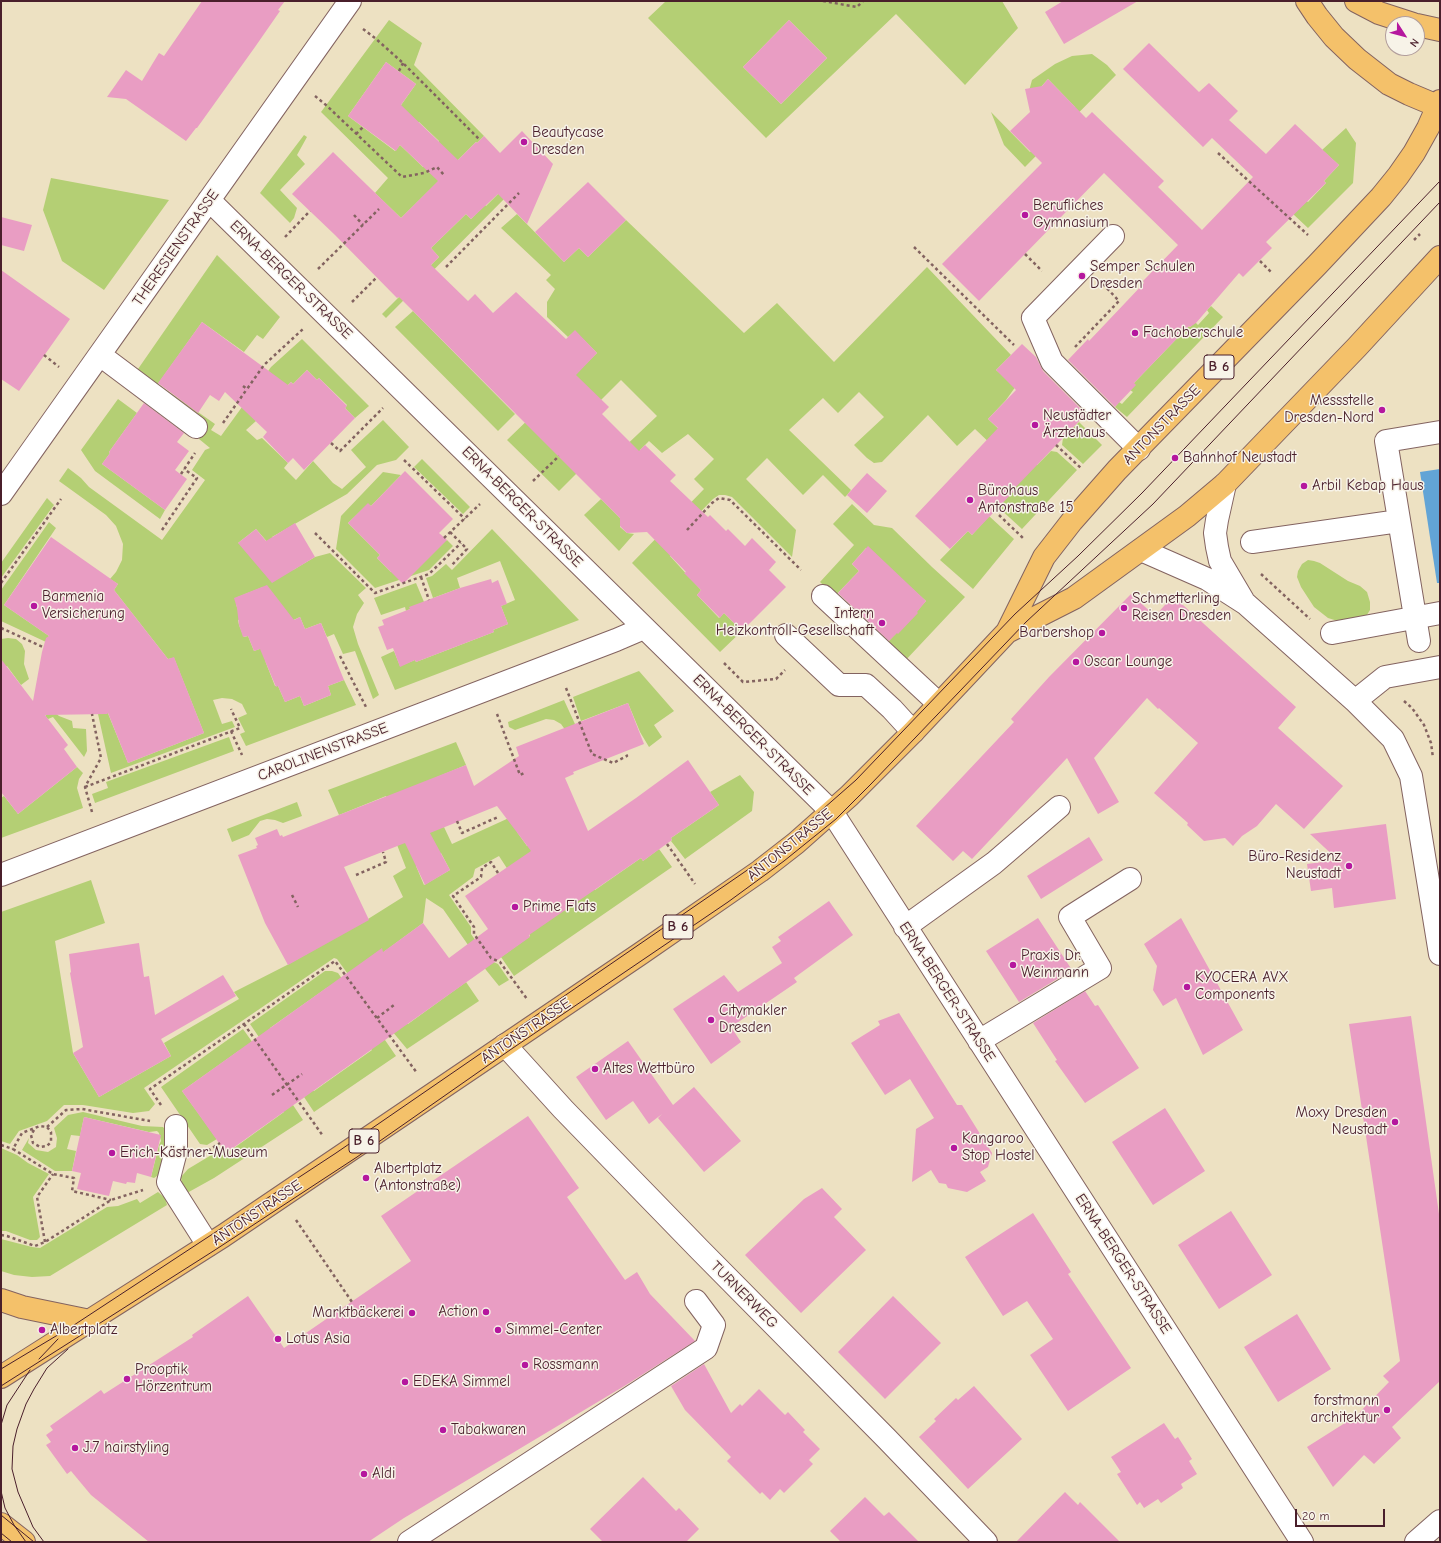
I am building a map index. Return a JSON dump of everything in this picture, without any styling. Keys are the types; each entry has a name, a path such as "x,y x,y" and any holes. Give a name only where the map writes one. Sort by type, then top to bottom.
{"main road":[{"path":"1307,1 1334,37 1357,59 1389,84 1409,94 1439,105"},
{"path":"1356,1 1388,16"},
{"path":"1425,27 1440,30"},
{"name":"ANTONSTRASSE","path":"1,1377 208,1245 506,1046 784,852 832,812 913,732 1007,632 1044,557 1072,521 1117,470 1327,254 1398,176 1428,128 1439,105"},
{"name":"ANTONSTRASSE","path":"1007,632 1074,598 1187,516 1225,484 1357,347 1440,257"},
{"path":"1,1300 22,1307 90,1321"},
{"path":"1,1524 24,1542"}],"street":[{"name":"THERESIENSTRASSE","path":"1,494 346,7"},
{"name":"ERNA-BERGER-STRASSE","path":"210,200 832,812 1302,1542"},
{"path":"1113,236 1033,318 1052,362 1139,449"},
{"path":"100,355 196,427"},
{"path":"1419,641 1386,441 1440,432"},
{"path":"1225,484 1216,520 1215,533 1218,554 1220,561 1246,604"},
{"path":"1252,542 1399,521"},
{"path":"1141,550 1207,579 1246,604 1355,701 1393,739 1411,776 1439,947"},
{"path":"823,596 939,704"},
{"path":"1332,633 1440,614"},
{"name":"CAROLINENSTRASSE","path":"1,875 557,663 644,628"},
{"path":"786,635 839,685 866,685 892,708 913,732"},
{"path":"1355,701 1385,677 1440,667"},
{"path":"905,927 994,863 1059,807"},
{"path":"979,1042 1100,968 1070,917 1130,879"},
{"name":"TURNERWEG","path":"506,1046 563,1109 986,1542"},
{"path":"176,1126 176,1151 168,1182 208,1245"},
{"path":"409,1542 706,1348 714,1325 696,1301"},
{"path":"1416,1542 1440,1521"}],"path":[{"path":"823,1 857,7 863,1"},
{"path":"346,7 375,38 403,63 480,140"},
{"path":"399,70 403,63"},
{"path":"293,81 326,105 402,177 424,173 437,167 444,175"},
{"path":"356,134 363,127"},
{"path":"1218,153 1327,254"},
{"path":"446,267 519,193"},
{"path":"328,260 379,209"},
{"path":"266,255 310,211"},
{"path":"354,215 363,224"},
{"path":"1414,240 1420,234"},
{"path":"914,247 1016,347"},
{"path":"1260,261 1269,270"},
{"path":"1071,350 1119,301 1084,266"},
{"path":"221,425 264,365 377,277"},
{"path":"243,386 247,389"},
{"path":"331,442 340,451 377,414"},
{"path":"1056,445 1060,449"},
{"path":"444,538 465,519 559,456"},
{"path":"404,460 465,519"},
{"path":"162,530 197,478 184,469"},
{"path":"687,530 712,503 719,498 730,500 801,570"},
{"path":"1,583 61,499"},
{"path":"999,515 1044,557"},
{"path":"450,532 467,549 450,566"},
{"path":"315,533 375,593 429,574 461,543"},
{"path":"421,577 429,600"},
{"path":"1,628 43,647"},
{"path":"340,656 364,702 377,732"},
{"path":"557,663 592,754 613,763 627,756 625,752"},
{"path":"724,663 743,682 776,679"},
{"path":"489,689 520,775 526,772"},
{"path":"85,787 240,728 231,709"},
{"path":"92,714 101,758 85,787 102,836"},
{"path":"457,821 462,833 498,817"},
{"path":"667,844 710,905"},
{"path":"356,875 386,862 383,852"},
{"path":"498,873 491,862 482,868 481,877 453,896 474,927 474,934 491,958 500,962 543,1020"},
{"path":"292,895 298,907"},
{"path":"176,1126 150,1089 335,961 433,1094"},
{"path":"377,1018 394,1005"},
{"path":"244,1024 339,1158"},
{"path":"272,1094 302,1074"},
{"path":"46,1127 66,1110 82,1109 176,1126"},
{"path":"13,1149 22,1134 34,1130 40,1126 46,1127 51,1132 52,1138 48,1146 40,1147 33,1143 31,1135 34,1130"},
{"path":"202,1154 220,1143"},
{"path":"1,1144 13,1149 53,1174 74,1178 72,1191 112,1200"},
{"path":"45,1242 38,1197 53,1174"},
{"path":"1,1235 35,1246 45,1242 112,1200 168,1182"},
{"path":"281,1197 352,1302"}],"green space":[{"path":"666,1 1002,1 1018,28 965,85 896,14 766,138 648,18","holes":["789,20 827,58 781,104 743,67"]},
{"path":"389,20 422,43 414,65 484,136 477,143 476,142 458,160 459,161 401,218 375,193 388,178 321,112","holes":["386,62 416,84 387,125 419,122 439,141 436,156 423,167 400,145 395,151 348,116"]},
{"path":"1092,54 1107,65 1116,75 1025,167 1004,145 991,112 1030,152 1075,107 1048,79 1040,88 1032,88 1029,91 1032,80 1055,64 1072,56"},
{"path":"1346,128 1356,143 1353,183 1308,228 1293,214 1305,200 1308,202 1326,183 1324,181 1339,165 1322,150"},
{"path":"304,135 307,137 297,155 305,164 280,190 297,208 294,218 290,223 260,193"},
{"path":"51,178 169,200 104,290 62,261 43,210"},
{"path":"511,181 514,189 386,318 382,314 439,257 431,248 466,214 471,219"},
{"path":"517,214 564,262 579,248 588,257 626,220 744,333 777,303 834,362 927,267 1011,355 996,370 1016,386 1006,400 988,419 1037,465 1051,451 1057,452 1077,470 1022,529 998,507 1003,479 1015,467 975,429 957,446 928,415 882,462 874,463 854,445 884,417 859,392 838,413 823,398 789,430 851,490 847,495 845,497 823,475 803,495 767,458 746,479 796,530 792,557 732,497 725,495 719,495 713,499 672,541 678,547 670,556 701,590 697,595 719,618 724,613 742,631 720,652 632,563 704,489 694,479 714,459 688,434 662,453 649,441 640,450 642,452 618,453 657,416 621,380 595,406 576,474 559,491 507,440 597,353 575,331 568,337 547,317 547,302 555,289 546,280 551,275 501,228"},
{"path":"217,255 280,317 263,339 257,335 244,352 202,322 158,384 215,424 211,430 221,436 271,367 302,339 369,406 355,418 345,408 347,405 319,378 317,380 307,370 293,384 291,382 246,430 257,440 262,438 288,463 284,468 296,480 313,461 333,483 342,489 366,467 351,450 383,420 409,447 396,460 377,465 347,494 272,537 293,570 315,557 330,553 366,588 358,595 364,603 357,614 353,627 358,644 379,695 373,699 355,651 343,654 334,634 327,637 321,623 305,629 300,617 289,622 269,589 263,587 238,597 236,604 241,619 238,620 244,637 248,636 254,651 262,648 275,686 278,686 285,702 300,696 304,706 331,695 328,686 344,680 356,705 246,746 240,734 245,732 238,718 247,714 242,704 232,699 222,698 213,700 222,724 232,721 235,727 111,773 98,714 107,711 128,763 204,733 174,658 168,659 114,590 118,584 110,579 116,572 122,560 123,544 116,526 106,515 59,481 68,468 81,478 89,487 162,540 205,480 192,470 205,450 210,448 199,439 205,423 153,387 138,369","holes":["256,529 279,556 238,543"]},
{"path":"1211,306 1223,317 1127,417 1115,407 1119,402 1122,404 1133,392 1130,390 1134,383 1189,326 1190,327 1195,322 1198,325 1209,313 1207,310"},
{"path":"413,311 515,414 498,431 395,327"},
{"path":"118,399 137,413 102,464 165,510 160,519 95,471 81,450"},
{"path":"1079,422 1102,445 1083,464 1062,445 1063,438"},
{"path":"422,459 470,507 463,514 414,467"},
{"path":"383,472 401,475 371,506 368,504 348,523 380,555 377,558 391,572 447,540 453,546 429,570 375,588 336,549 341,516"},
{"path":"47,498 54,505 1,578 1,563"},
{"path":"601,499 620,518 620,527 627,533 634,534 619,551 584,515"},
{"path":"852,504 874,525 892,528 965,597 903,663 885,645 926,601 866,548 852,564 859,571 835,596 820,582 854,545 833,524"},
{"path":"989,516 1014,539 973,589 940,560 968,531 972,535"},
{"path":"49,522 56,528 4,605 49,636 46,642 1,621 1,590"},
{"path":"492,529 579,620 395,690 381,657 394,651 400,666 415,660 416,662 494,632 493,630 508,624 501,606 515,600 500,561 457,578 460,588 433,598 426,578 432,576 446,564 452,570"},
{"path":"1308,560 1320,563 1348,581 1360,586 1367,592 1370,602 1370,610 1365,618 1344,623 1328,618 1314,607 1301,587 1297,577 1298,571 1302,564"},
{"path":"416,583 424,602 406,611 405,607 381,615 374,598"},
{"path":"1,639 16,639 22,644 25,651 24,664 29,679 21,685 7,666 1,669"},
{"path":"639,671 674,711 654,725 662,737 649,747 640,732 628,703 581,721 573,697"},
{"path":"564,700 585,746 566,731 561,724 554,720 546,719 515,730 509,727 508,722"},
{"path":"52,710 59,716 72,721 73,728 86,729 87,751 84,757 53,717 48,719 45,716"},
{"path":"229,737 234,751 95,803 92,794 108,788 106,782"},
{"path":"456,742 466,765 387,798 386,796 339,815 328,790"},
{"path":"77,767 83,773 79,779 77,788 83,808 1,838 1,798 4,796 18,814"},
{"path":"740,775 754,792 752,811 685,859 671,841 671,838 719,805 710,792"},
{"path":"297,802 302,816 283,823 267,819 260,821 249,835 232,842 227,829"},
{"path":"522,812 529,826 517,832 527,846 539,840 568,850 595,890 641,858 643,861 659,849 672,867 514,976 501,957 530,936 510,873 499,856 475,869 473,877 449,895 471,927 471,934 489,960 498,964 509,980 499,986 482,965 443,909 426,898 423,923 366,965 371,1006 337,959 334,958 144,1088 155,1104 149,1111 133,1113 83,1105 64,1105 47,1121 19,1131 10,1144 1,1141 1,912 91,880 105,923 55,941 73,1053 99,1097 171,1056 164,1043 239,999 234,992 287,965 368,919 403,897 393,876 406,868 394,837 444,827 452,844","holes":["441,853 450,870 424,885 416,866"]},
{"path":"325,971 338,973 396,1056 314,1112 298,1088 314,1091 372,1050 328,987 270,1028 299,1070 282,1071 250,1024"},
{"path":"466,982 479,1001 407,1049 387,1025 408,1024"},
{"path":"243,1029 263,1057 240,1050 182,1091 217,1139 207,1145 200,1144 161,1087"},
{"path":"287,1096 303,1120 214,1178 187,1193 182,1184 181,1177 188,1169 223,1148 227,1153 284,1112 275,1099"},
{"path":"83,1112 142,1126 163,1127 169,1134 160,1174 154,1178 151,1177 161,1141 157,1131 149,1132 84,1117 80,1136 71,1135 67,1149 76,1151 72,1171 55,1171 22,1150 29,1138 28,1143 36,1150 48,1152 56,1147 57,1138 54,1128 68,1115"},
{"path":"1,1148 17,1155 28,1163 49,1174 33,1197 40,1237 37,1240 30,1240 6,1231 1,1231"},
{"path":"158,1192 165,1198 167,1205 50,1276 32,1277 14,1275 1,1271 1,1239 40,1248 107,1207 118,1206 137,1199 140,1203"}],"water":[{"path":"1440,469 1440,583 1437,583 1420,472"}],"building":[{"path":"202,1 285,1 278,10 280,11 255,47 186,141 126,99 107,97 126,70 142,81 159,53 164,56"},
{"path":"1063,1 1138,1 1064,44 1045,12"},
{"path":"789,20 827,58 781,104 743,67"},
{"path":"1149,43 1199,92 1209,83 1238,111 1229,120 1266,154 1295,124 1339,165 1324,181 1326,183 1266,242 1272,248 1243,277 1239,273 1196,323 1190,327 1189,326 1134,383 1136,385 1115,407 1068,360 1088,339 1089,341 1178,245 1104,173 979,301 942,264 1042,163 1010,131 1030,112 1025,89 1042,86 1048,79 1086,118 1092,112 1164,181 1158,187 1202,230 1253,177 1212,138 1203,147 1123,69"},
{"path":"386,62 416,84 401,105 458,160 484,136 500,153 522,131 553,164 527,224 498,194 471,219 466,214 431,248 439,257 431,265 468,301 475,294 493,313 516,292 566,339 575,330 597,353 576,375 609,407 602,414 639,451 645,445 676,475 670,481 708,517 710,515 726,531 728,529 745,546 752,538 776,562 769,570 786,587 742,631 724,613 720,618 697,595 701,590 684,573 686,572 647,532 627,533 620,526 620,518 399,297 397,298 292,194 333,152 401,218 438,181 400,145 396,151 348,116"},
{"path":"588,182 626,220 588,257 579,248 564,262 535,232"},
{"path":"1,217 32,225 24,251 1,245"},
{"path":"1,270 70,319 19,391 1,379"},
{"path":"202,322 288,385 291,382 293,384 307,370 317,380 319,378 347,406 345,408 355,418 304,470 293,458 288,463 263,437 267,432 225,392 219,401 210,395 198,413 158,383"},
{"path":"1022,344 1036,357 1043,371 1086,414 972,535 968,531 950,549 915,516 998,428 988,419 1016,390 996,370"},
{"path":"144,403 184,433 177,442 189,451 175,470 187,479 165,510 102,464"},
{"path":"405,471 453,519 439,533 447,540 403,584 377,558 380,555 348,523 368,503 371,506"},
{"path":"867,473 887,491 867,513 847,495"},
{"path":"295,523 315,557 272,583 238,543 256,529 266,541"},
{"path":"51,537 118,584 114,590 168,659 174,657 204,733 128,763 108,713 45,715 68,745 64,749 77,767 18,814 1,792 1,659 33,701 42,652 46,638 49,636 4,605"},
{"path":"868,546 926,601 917,612 918,613 898,634 897,633 889,641 838,593 859,571 852,564"},
{"path":"491,579 492,583 498,580 507,604 501,606 508,624 493,630 494,632 416,662 415,660 400,667 393,648 387,650 378,627 384,625 382,620 410,609 409,607 460,588"},
{"path":"267,585 294,620 300,617 305,629 321,623 344,680 328,686 331,695 304,706 300,696 285,702 278,686 276,687 260,649 254,651 248,636 243,637 234,598"},
{"path":"1131,594 1155,616 1173,596 1296,707 1278,728 1343,786 1304,829 1276,804 1257,826 1242,836 1233,846 1225,838 1204,841 1187,825 1188,823 1154,793 1198,743 1147,698 1094,758 1119,802 1098,814 1067,758 972,859 963,851 953,861 916,826 1014,722 1011,719 1049,677"},
{"path":"628,703 644,744 573,772 574,774 565,778 588,831 688,760 719,805 671,838 672,840 643,861 641,858 529,935 530,937 226,1153 182,1091 382,948 383,952 423,923 449,958 488,929 465,896 531,851 497,806 430,833 450,870 425,885 405,843 344,867 369,920 288,965 265,923 238,855 257,848 256,846 258,845 255,838 277,829 280,836 282,835 283,837 466,765 474,786 519,756 516,747"},
{"name":"Büro-Residenz Neustadt","path":"1386,824 1396,899 1334,908 1332,888 1311,891 1307,864 1338,860 1310,834"},
{"path":"1089,837 1103,860 1041,899 1027,876"},
{"path":"829,901 853,935 794,978 797,982 731,1027 741,1042 711,1064 673,1009 724,975 738,992 782,963 772,947 781,941 778,937"},
{"path":"1038,918 1072,970 1019,1002 986,951"},
{"name":"KYOCERA AVX Components","path":"1181,918 1243,1030 1203,1055 1176,998 1163,1006 1153,990 1157,966 1144,944"},
{"path":"139,943 144,977 149,976 155,1015 223,975 236,996 161,1039 171,1056 99,1097 73,1053 83,1047 70,973 69,954"},
{"path":"1085,991 1095,1006 1098,1005 1139,1068 1085,1103 1055,1061 1057,1060 1033,1023"},
{"path":"899,1013 957,1105 962,1105 992,1153 988,1167 980,1172 986,1181 967,1192 948,1188 946,1184 939,1183 931,1170 912,1182 916,1129 934,1118 910,1079 885,1095 851,1043 880,1025 878,1021"},
{"name":"Moxy Dresden Neustadt","path":"1411,1016 1440,1221 1440,1381 1392,1427 1401,1438 1374,1464 1364,1455 1333,1487 1307,1447 1356,1416 1389,1382 1383,1376 1400,1361 1349,1024"},
{"path":"628,1041 673,1105 694,1087 741,1141 704,1172 658,1118 662,1114 649,1124 633,1101 606,1120 576,1077"},
{"path":"1165,1108 1205,1171 1153,1205 1112,1142"},
{"name":"Simmel-Center","path":"528,1116 579,1188 567,1197 625,1280 637,1272 650,1294 695,1341 626,1385 404,1518 368,1542 149,1542 91,1495 71,1471 67,1474 46,1445 51,1442 46,1435 53,1430 50,1426 101,1390 104,1394 193,1337 192,1335 248,1296 284,1348 411,1261 381,1216"},
{"path":"84,1117 161,1135 151,1177 137,1173 135,1183 127,1182 126,1184 113,1181 109,1196 77,1189 81,1173 72,1171"},
{"path":"822,1188 842,1209 834,1217 866,1250 801,1313 745,1255 804,1199"},
{"path":"1231,1211 1272,1275 1219,1309 1178,1245"},
{"path":"1033,1213 1071,1272 1068,1274 1131,1368 1068,1411 1030,1355 1053,1339 1027,1301 1003,1316 965,1257"},
{"path":"893,1296 941,1343 885,1399 838,1352"},
{"path":"1297,1314 1331,1369 1278,1402 1244,1347"},
{"path":"704,1364 731,1413 740,1404 742,1406 759,1389 785,1415 788,1412 805,1430 803,1432 820,1449 809,1460 813,1464 784,1493 780,1489 770,1500 762,1492 760,1494 727,1461 731,1457 685,1410 671,1386"},
{"path":"974,1386 1022,1439 968,1489 919,1437 936,1421 934,1419 956,1398 958,1400"},
{"path":"1164,1423 1175,1439 1178,1437 1192,1459 1189,1461 1197,1474 1181,1484 1183,1488 1161,1503 1158,1499 1144,1508 1140,1502 1137,1505 1117,1474 1121,1472 1111,1457"},
{"path":"643,1477 676,1511 679,1508 699,1529 686,1542 603,1542 590,1529"},
{"path":"1065,1492 1078,1505 1080,1502 1120,1542 1016,1542"},
{"path":"865,1497 884,1516 889,1512 919,1542 841,1542 830,1531"}],"tram line":[{"path":"1,1369 71,1327 336,1153 775,851 856,780 1015,614 1078,556 1142,493 1440,181"},
{"path":"1,1386 215,1250 357,1157 510,1050 728,902 784,861 836,819 1026,622 1153,504 1440,202"},
{"path":"39,1359 58,1339"},
{"path":"44,1542 33,1527 18,1492 12,1469 13,1446 17,1429 26,1404 34,1389 47,1368 68,1349"},
{"path":"1,1425 7,1405 30,1370"},
{"path":"1,1491 5,1508 14,1525 26,1542"},
{"path":"1,1515 34,1542"},
{"path":"1,1533 12,1542"}],"place":[{"name":"Beautycase Dresden","path":"524,142"},
{"name":"Berufliches Gymnasium","path":"1025,215"},
{"name":"Semper Schulen Dresden","path":"1082,276"},
{"name":"Fachoberschule","path":"1135,333"},
{"name":"Messstelle Dresden-Nord","path":"1382,410"},
{"name":"Neustädter Ärztehaus","path":"1035,425"},
{"name":"Bahnhof Neustadt","path":"1175,458"},
{"name":"Arbil Kebap Haus","path":"1304,486"},
{"name":"Bürohaus Antonstraße 15","path":"970,500"},
{"name":"Barmenia Versicherung","path":"34,606"},
{"name":"Schmetterling Reisen Dresden","path":"1124,608"},
{"name":"Intern Heizkontroll-Gesellschaft","path":"882,623"},
{"name":"Barbershop","path":"1102,633"},
{"name":"Oscar Lounge","path":"1076,662"},
{"name":"Büro-Residenz Neustadt","path":"1349,866"},
{"name":"Prime Flats","path":"515,907"},
{"name":"Praxis Dr. Weinmann","path":"1013,965"},
{"name":"KYOCERA AVX Components","path":"1187,987"},
{"name":"Citymakler Dresden","path":"711,1020"},
{"name":"Altes Wettbüro","path":"595,1069"},
{"name":"Moxy Dresden Neustadt","path":"1395,1122"},
{"name":"Kangaroo Stop Hostel","path":"954,1148"},
{"name":"Erich-Kästner-Museum","path":"112,1153"},
{"name":"Albertplatz (Antonstraße)","path":"366,1178"},
{"name":"Action","path":"486,1312"},
{"name":"Marktbäckerei","path":"412,1313"},
{"name":"Albertplatz","path":"42,1330"},
{"name":"Simmel-Center","path":"498,1330"},
{"name":"Lotus Asia","path":"278,1339"},
{"name":"Rossmann","path":"525,1365"},
{"name":"Prooptik Hörzentrum","path":"127,1379"},
{"name":"EDEKA Simmel","path":"405,1382"},
{"name":"forstmann architektur","path":"1387,1410"},
{"name":"Tabakwaren","path":"443,1430"},
{"name":"J.7 hairstyling","path":"75,1448"},
{"name":"Aldi","path":"364,1474"}]}
